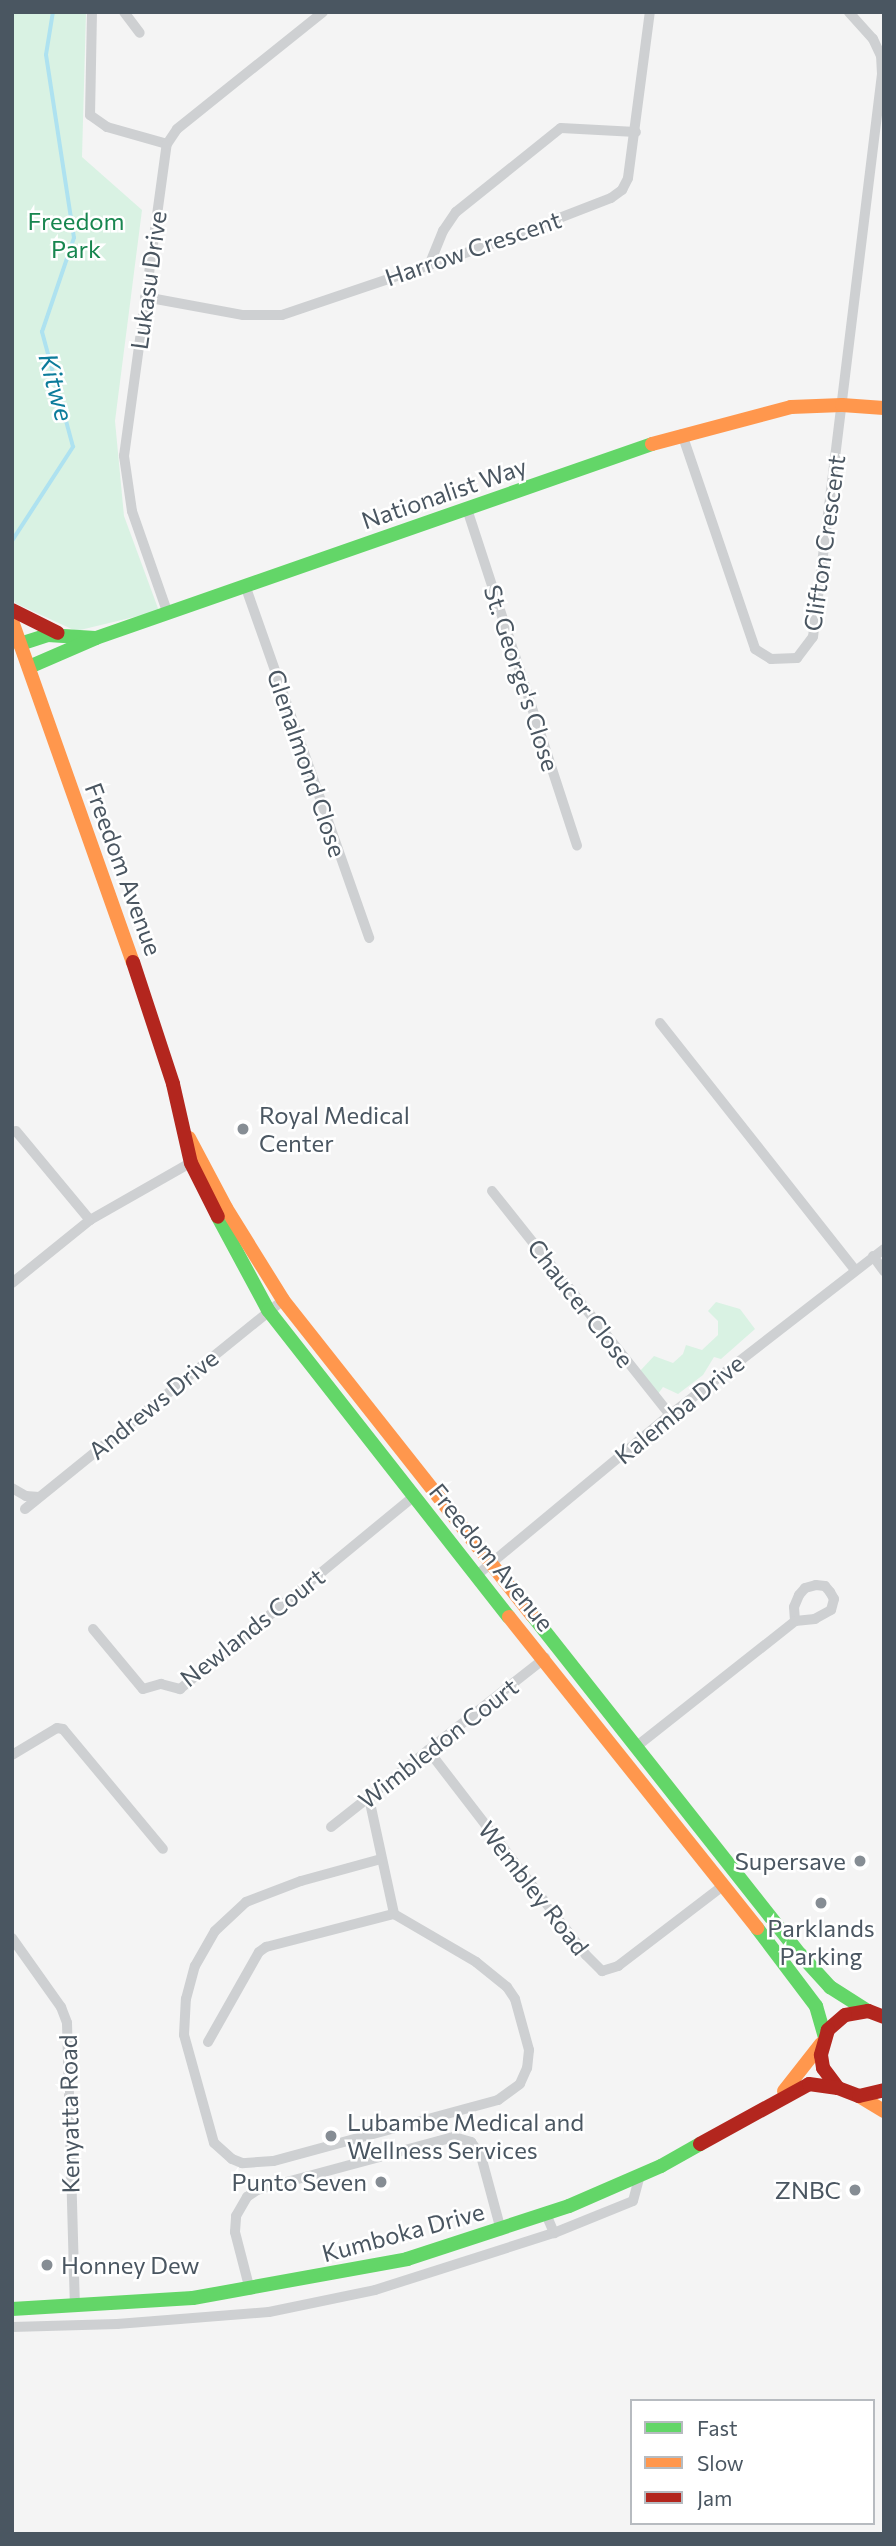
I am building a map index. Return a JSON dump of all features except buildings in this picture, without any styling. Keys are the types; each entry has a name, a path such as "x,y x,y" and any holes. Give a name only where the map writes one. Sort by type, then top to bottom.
{"main road":[{"name":"Nationalist Way","path":"29,667 96,638 682,434 791,407 842,405 884,408"},
{"path":"12,610 62,635"},
{"name":"Freedom Avenue","path":"12,621 139,978 187,1133 225,1236 268,1310 803,1986 816,2006 823,2040 823,2068 838,2088"},
{"path":"20,644 42,636 96,638"},
{"name":"Freedom Avenue","path":"196,1160 282,1300 715,1846 819,1976 842,1997 878,2013"},
{"path":"662,1806 715,1846"},
{"name":"Kumboka Drive","path":"776,2100 801,2074 835,2021 845,2015 878,2013"},
{"name":"Kumboka Drive","path":"12,2309 193,2298 250,2290 408,2259 546,2214 640,2175 723,2133 776,2100 809,2084 838,2088 859,2096"},
{"path":"859,2096 884,2090"},
{"path":"859,2096 884,2111"}],"street":[{"path":"92,12 90,115 107,127 167,144 177,129 323,12"},
{"path":"124,12 140,33"},
{"name":"Harrow Crescent","path":"145,297 243,315 282,315 611,198 622,190 628,178 650,12"},
{"path":"849,12 880,44"},
{"name":"Clifton Crescent","path":"682,434 755,649 763,656 779,661 797,658 813,638 882,74 880,44"},
{"path":"430,264 443,231 456,212 561,128 636,131"},
{"name":"Lukasu Drive","path":"167,144 124,467 132,511 168,614"},
{"name":"St. George's Close","path":"467,509 577,846"},
{"name":"Glenalmond Close","path":"246,588 369,938"},
{"path":"660,1023 854,1269"},
{"path":"16,1131 90,1220"},
{"path":"12,1283 90,1220 196,1160"},
{"name":"Chaucer Close","path":"492,1191 670,1415"},
{"name":"Kalemba Drive","path":"477,1575 670,1415 854,1269 884,1249"},
{"path":"873,1256 884,1271"},
{"name":"Andrews Drive","path":"25,1509 282,1300"},
{"path":"12,1488 26,1496 40,1497"},
{"name":"Newlands Court","path":"93,1629 143,1689 161,1684 180,1689 414,1496"},
{"path":"637,1746 795,1621 815,1619 831,1610 834,1599 825,1586 805,1588 794,1607 795,1621"},
{"name":"Wimbledon Court","path":"331,1828 545,1658"},
{"path":"12,1755 57,1728 63,1729 163,1849"},
{"name":"Wembley Road","path":"428,1750 586,1955 602,1971 618,1966 724,1885"},
{"path":"369,1798 394,1914"},
{"path":"208,2042 259,1952 265,1947 394,1914 476,1962 507,1987 515,1999 529,2050 527,2068 520,2084 498,2100 273,2161 255,2164 232,2159 214,2143 184,2035 186,1999 195,1966 215,1931 246,1902 301,1881 381,1859"},
{"name":"Kenyatta Road","path":"12,1938 61,2007 67,2023 75,2306"},
{"path":"250,2290 235,2232 236,2216 247,2197 257,2190 453,2137 471,2142 481,2156 500,2230"},
{"path":"12,2328 192,2319 269,2312 375,2290 554,2233 633,2201 640,2175"},
{"path":"546,2214 554,2233"},
{"path":"192,2319 193,2298"}],"green space":[{"name":"Freedom Park","path":"12,12 86,12 82,157 142,210 115,421 124,516 159,611 76,631 15,603 12,595"},
{"path":"716,1302 740,1309 755,1329 721,1359 714,1357 703,1375 678,1394 663,1387 658,1394 640,1371 654,1356 673,1363 683,1354 686,1345 702,1350 718,1335 718,1321 708,1311"}],"waterway":[{"name":"Kitwe","path":"12,541 73,447 42,332 74,238 46,55 53,12"}],"traffic: fast":[{"path":"29,667 96,638 652,444"},
{"path":"20,644 48,635 95,638"},
{"path":"218,1217 268,1310 509,1617"},
{"path":"532,1615 800,1954 830,1987 868,2011"},
{"path":"757,1928 816,2006 825,2037"},
{"path":"12,2309 193,2298 407,2259 569,2206 661,2166 700,2144"}],"traffic: slow":[{"path":"652,444 791,407 842,405 884,408"},
{"path":"12,621 133,962"},
{"path":"189,1138 226,1208 283,1300 532,1615"},
{"path":"509,1617 757,1928"},
{"path":"784,2091 821,2044"},
{"path":"859,2096 884,2111"}],"traffic: jam":[{"path":"12,610 58,633"},
{"path":"133,962 173,1084 191,1163 218,1217"},
{"path":"884,2017 868,2011 845,2015 828,2030 821,2055 823,2068 838,2088 859,2096 884,2090"},
{"path":"700,2144 809,2084 838,2088"}],"place":[{"name":"Royal Medical Center","path":"243,1129"},
{"name":"Supersave","path":"860,1861"},
{"name":"Parklands Parking","path":"821,1903"},
{"name":"Lubambe Medical and Wellness Services","path":"331,2136"},
{"name":"Punto Seven","path":"381,2182"},
{"name":"ZNBC","path":"855,2190"},
{"name":"Honney Dew","path":"47,2265"}]}
